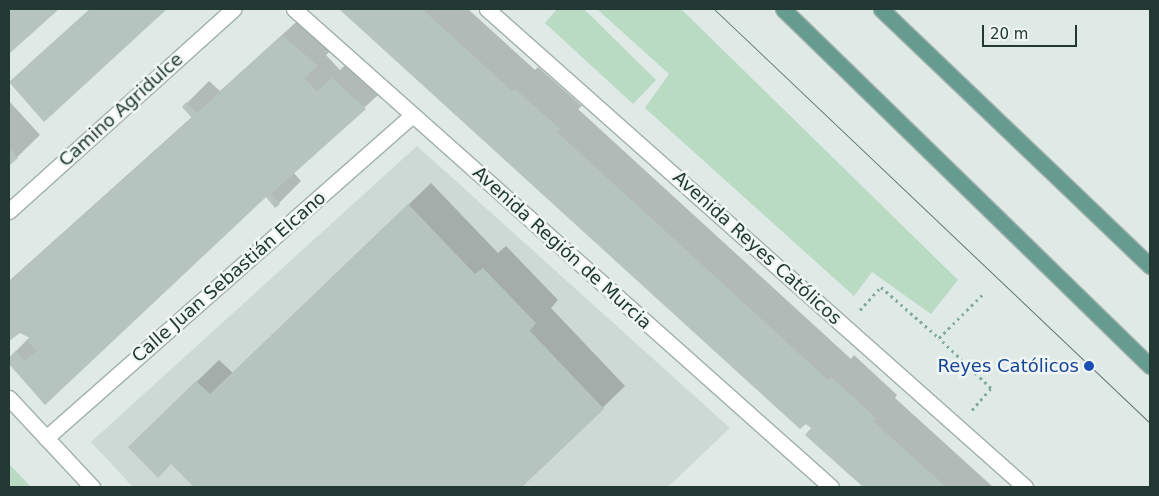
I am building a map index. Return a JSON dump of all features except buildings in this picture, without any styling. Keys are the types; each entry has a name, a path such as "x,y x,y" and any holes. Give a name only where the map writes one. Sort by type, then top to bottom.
{"main road":[{"path":"783,9 1150,366"},
{"path":"881,9 1150,266"}],"street":[{"name":"Camino Agridulce","path":"9,211 233,9"},
{"name":"Avenida Región de Murcia","path":"294,9 831,487"},
{"name":"Avenida Reyes Católicos","path":"487,9 1026,487"},
{"name":"Calle Juan Sebastián Elcano","path":"46,438 412,115"},
{"path":"9,398 92,487"}],"path":[{"path":"845,326 881,287 939,338 991,388 958,427"},
{"path":"939,338 984,293"}],"shaded area":[{"path":"417,146 730,428 668,487 133,487 91,442"}],"green space":[{"path":"557,9 584,9 656,80 633,104 545,23"},
{"path":"597,9 681,9 958,280 931,314 872,272 854,296 645,108 669,74"},
{"path":"9,464 31,487 9,487"}],"tram line":[{"path":"714,9 1150,423"}],"place":[{"name":"Reyes Católicos","path":"1089,366"}]}
